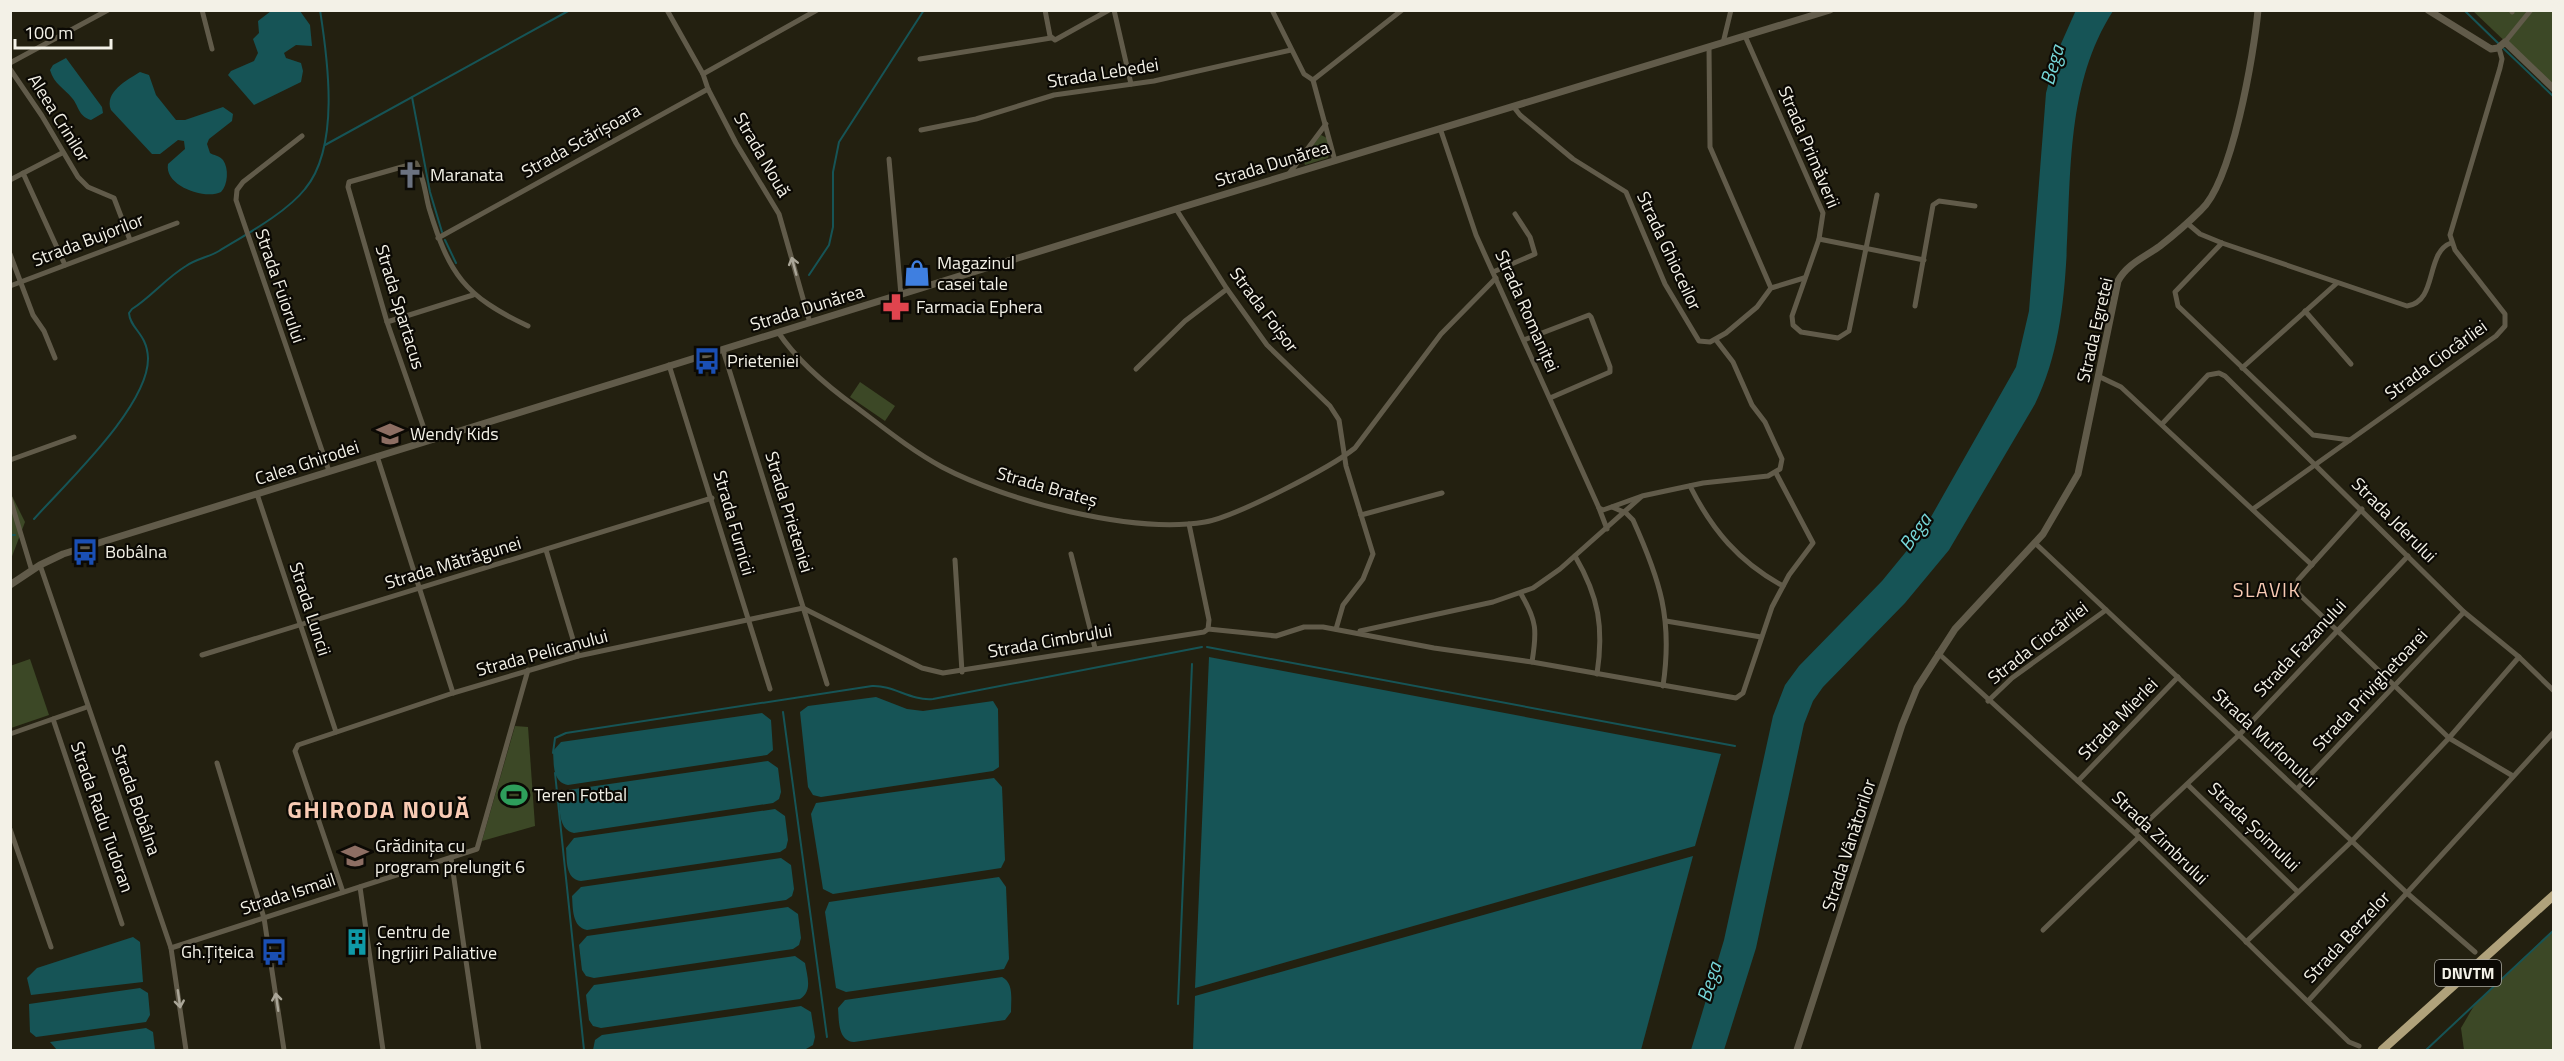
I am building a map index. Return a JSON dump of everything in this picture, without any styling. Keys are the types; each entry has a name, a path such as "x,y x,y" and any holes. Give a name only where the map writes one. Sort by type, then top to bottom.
{"highway":[{"name":"DNVTM","path":"2382,1050 2553,895"}],"street":[{"path":"10,63 108,10"},
{"path":"202,10 212,49"},
{"name":"Strada Nouă","path":"668,10 703,74 708,88 779,214 810,323"},
{"path":"703,74 817,10"},
{"path":"1045,10 1051,38"},
{"path":"920,59 1051,38 1058,39 1109,10"},
{"path":"1114,10 1131,84"},
{"path":"1272,10 1304,74 1313,80 1335,161"},
{"path":"1313,80 1401,10"},
{"path":"1723,43 1731,10"},
{"name":"Strada Dunărea","path":"723,350 1830,10"},
{"name":"Strada Egretei","path":"1938,652 1955,629 2035,543 2054,517 2078,474 2122,274 2187,223 2210,201 2220,179 2253,52 2258,10"},
{"path":"2428,10 2490,48 2502,45 2531,10"},
{"name":"Strada Primăverii","path":"1745,36 1822,208 1824,218 1792,316 1793,325 1801,332 1830,338 1845,335 1849,331 1866,248"},
{"path":"2187,223 2200,234 2222,243 2337,283 2412,305 2424,296 2441,248 2451,243 2452,226 2500,68 2502,45"},
{"path":"2502,45 2553,89"},
{"path":"1709,47 1710,147 1772,288"},
{"name":"Strada Lebedei","path":"921,130 976,119 1054,95 1131,84 1291,50"},
{"name":"Aleea Crinilor","path":"10,69 42,116 62,153 86,186 114,198 130,240"},
{"name":"Strada Scărișoara","path":"438,238 708,88"},
{"name":"Strada Ghioceilor","path":"1514,106 1520,115 1573,159 1626,192 1665,284 1696,338 1704,342 1716,340"},
{"path":"1288,175 1326,124"},
{"name":"Strada Romaniței","path":"1440,128 1476,234 1607,529"},
{"name":"Strada Fuiorului","path":"302,136 239,186 236,200 247,239 329,471"},
{"path":"10,180 62,153"},
{"path":"889,159 901,295"},
{"name":"Strada Spartacus","path":"428,440 387,322 348,188 349,182 416,163 438,238"},
{"path":"23,173 65,265"},
{"path":"1866,248 1877,195"},
{"path":"1915,306 1935,202 1975,206"},
{"name":"Strada Foișor","path":"1176,209 1227,289 1267,345 1333,410 1340,424 1345,456 1373,554 1363,579 1343,605 1336,629"},
{"path":"1495,274 1535,254 1530,237 1515,214"},
{"name":"Strada Bujorilor","path":"10,286 177,223"},
{"path":"438,238 453,267 473,295 502,314 528,326"},
{"path":"1819,239 1924,260"},
{"path":"2222,243 2175,292 2174,298 2178,306 2313,435 2350,440"},
{"name":"Strada Ciocârliei","path":"2253,509 2496,336 2505,326 2505,314 2451,243"},
{"path":"10,254 33,315 44,331 55,358"},
{"name":"Strada Brateș","path":"778,332 801,360 830,387 897,438 944,468 1010,494 1078,513 1124,521 1190,524 1213,520 1236,512 1345,456 1358,445 1442,334 1495,274"},
{"path":"1612,507 1642,496 1776,473 1780,470 1782,459 1760,412 1752,405 1737,369 1716,340 1742,321 1772,288 1804,278"},
{"path":"2242,368 2337,283"},
{"path":"1136,369 1185,321 1227,289"},
{"path":"387,322 473,295"},
{"path":"2306,311 2351,364"},
{"path":"1524,340 1589,315 1590,317 1610,372 1550,398"},
{"name":"Calea Ghirodei","path":"10,585 40,565 63,554 723,350"},
{"name":"Strada Prieteniei","path":"723,350 827,684"},
{"name":"Strada Furnicii","path":"669,365 712,498 746,620 770,689"},
{"name":"Strada Jderului","path":"2162,424 2204,379 2213,373 2225,376 2317,464 2464,612 2519,657 2553,691"},
{"path":"2100,377 2121,387 2312,565"},
{"path":"10,460 74,437"},
{"path":"377,456 453,693"},
{"path":"1666,621 1761,637 1783,586 1813,543 1776,473"},
{"path":"1690,486 1720,537 1763,575 1783,586"},
{"name":"Strada Luncii","path":"257,494 336,732"},
{"path":"1361,515 1442,494"},
{"path":"1355,632 1521,594 1533,588 1575,556 1626,513 1642,496"},
{"path":"10,498 32,571"},
{"name":"Strada Mătrăgunei","path":"202,655 712,498"},
{"path":"1598,506 1612,507 1626,513 1633,520 1654,566 1666,621 1667,649 1663,686"},
{"path":"2362,509 2298,580 2296,588 2301,597 2449,738 2513,776"},
{"path":"1190,524 1209,617 1208,629"},
{"name":"Strada Muflonului","path":"2035,543 2407,893 2475,952"},
{"path":"546,550 578,656"},
{"path":"1071,554 1095,648"},
{"name":"Strada Fazanului","path":"2043,930 2240,734 2408,555"},
{"path":"1575,556 1588,579 1601,624 1597,674"},
{"path":"955,560 962,672"},
{"name":"Strada Bobâlna","path":"40,565 171,948 186,1050"},
{"path":"1521,594 1534,616 1536,634 1532,662"},
{"name":"Strada Pelicanului","path":"343,892 295,748 453,693 578,656 803,608"},
{"name":"Strada Cimbrului","path":"803,608 922,668 939,673 962,672 1095,648 1204,632 1208,629 1276,636 1304,627 1355,632 1434,648 1532,662 1731,699 1740,696 1761,637"},
{"name":"Strada Ciocârliei","path":"1988,701 2012,678 2106,610"},
{"name":"Strada Privighetoarei","path":"2297,789 2464,612"},
{"name":"Strada Zimbrului","path":"1938,652 1988,701 2137,835 2349,1042 2359,1046"},
{"name":"Strada Vânătorilor","path":"1797,1050 1907,711 1938,652"},
{"path":"2246,942 2352,841 2449,738 2519,657"},
{"name":"Strada Ismail","path":"171,948 477,849 528,670"},
{"name":"Strada Mierlei","path":"2078,781 2178,677"},
{"path":"10,734 87,707"},
{"name":"Strada Radu Tudoran","path":"53,719 122,924"},
{"name":"Strada Berzelor","path":"2308,1000 2553,732"},
{"path":"217,763 264,918 284,1050"},
{"name":"Strada Șoimului","path":"2188,785 2298,892"},
{"path":"10,829 51,947"},
{"path":"451,858 479,1050"},
{"path":"360,887 383,1050"}],"green space":[{"path":"2473,11 2553,11 2553,87"},
{"path":"1321,135 1327,138 1330,150 1328,158 1305,165 1303,158"},
{"path":"860,382 895,406 885,421 850,397"},
{"path":"10,492 25,522 11,559 10,559"},
{"path":"30,659 49,715 11,728 10,666"},
{"path":"515,726 528,727 535,826 482,841"},
{"path":"2553,930 2553,1050 2464,1050 2461,1028 2475,1004"}],"water":[{"path":"2076,10 2113,11 2091,56 2078,104 2072,153 2062,307 2053,357 2035,404 1949,550 1905,603 1823,687 1813,701 1804,724 1756,948 1724,1050 1691,1050 1724,940 1773,716 1785,685 1799,666 1882,581 1923,531 2016,367 2029,311 2046,93 2056,55"},
{"path":"271,11 300,11 310,25 312,46 296,45 284,53 286,58 301,63 303,71 301,82 254,105 228,75 231,71 254,61 258,53 253,39 259,33 258,21"},
{"path":"66,58 102,107 103,113 91,120 81,113 72,98 52,75 50,70 53,65"},
{"path":"140,72 149,75 156,95 176,120 185,120 223,107 233,114 232,121 209,139 207,144 210,153 225,163 226,181 221,192 205,194 179,185 168,172 168,164 185,149 184,141 178,140 160,154 152,154 111,110 111,98 114,92"},
{"path":"1209,657 1721,754 1695,846 1195,988"},
{"path":"876,697 907,709 923,711 993,701 998,709 999,767 993,771 821,797 813,795 808,787 800,712 808,706"},
{"path":"762,713 771,720 773,750 767,755 568,785 556,776 553,751 561,742"},
{"path":"768,761 778,768 781,792 779,799 773,803 574,833 565,828 561,820 559,799 568,790"},
{"path":"994,778 1002,787 1005,860 1001,868 833,894 823,889 811,814 816,803"},
{"path":"775,809 785,816 788,840 786,848 780,852 581,881 576,880 569,873 566,848 574,838"},
{"path":"1693,856 1641,1050 1193,1050 1195,996"},
{"path":"781,858 791,865 794,889 792,896 786,900 587,930 578,925 574,917 572,896 581,887"},
{"path":"999,877 1006,887 1009,959 1004,969 846,992 836,988 825,912 829,902"},
{"path":"788,907 798,914 801,938 799,945 793,949 594,978 586,976 582,970 579,945 587,936"},
{"path":"133,937 140,942 143,982 31,995 27,978 37,968"},
{"path":"795,956 805,963 808,978 807,992 800,999 601,1028 593,1026 589,1020 586,995 594,985"},
{"path":"1002,977 1008,983 1011,992 1011,1012 1005,1020 854,1042 845,1038 840,1030 838,1008 845,1000"},
{"path":"140,988 148,993 150,1015 146,1022 36,1037 30,1032 29,1004"},
{"path":"801,1006 811,1012 815,1037 813,1045 806,1049 593,1050 595,1040 602,1035"},
{"path":"146,1028 153,1032 155,1050 57,1050 50,1042"}],"waterway":[{"path":"34,519 121,421 145,377 147,350 142,337 130,319 129,313 132,309 186,266 219,251 287,207 305,189 316,171 323,150 329,103 320,10"},
{"path":"325,145 570,10"},
{"path":"809,275 829,245 833,227 833,172 839,142 924,10"},
{"path":"2464,10 2499,44"},
{"path":"2504,49 2554,97"},
{"path":"412,97 430,192 442,232"},
{"path":"445,240 456,263"},
{"path":"10,535 15,535"},
{"path":"553,753 555,738 566,733 872,686 888,688 917,698 933,699 1202,647"},
{"path":"1207,647 1735,746"},
{"path":"1178,1004 1192,664"},
{"path":"783,712 827,1037"},
{"path":"555,773 584,1050"},
{"path":"2426,1050 2554,930"}],"place":[{"name":"Maranata","path":"410,175"},
{"name":"Magazinul casei tale","path":"917,273"},
{"name":"Farmacia Ephera","path":"896,307"},
{"name":"Prieteniei","path":"707,361"},
{"name":"Wendy Kids","path":"390,434"},
{"name":"Bobâlna","path":"85,552"},
{"name":"Teren Fotbal","path":"514,795"},
{"name":"Grădinița cu program prelungit 6","path":"355,856"},
{"name":"Centru de Îngrijiri Paliative","path":"357,942"},
{"name":"Gh.Țițeica","path":"274,952"}],"district":[{"name":"SLAVIK","path":"2267,590"},
{"name":"GHIRODA NOUĂ","path":"379,810"}],"water label":[{"name":"Bega","path":"2052,65"},
{"name":"Bega","path":"1915,532"},
{"name":"Bega","path":"1709,982"}]}
